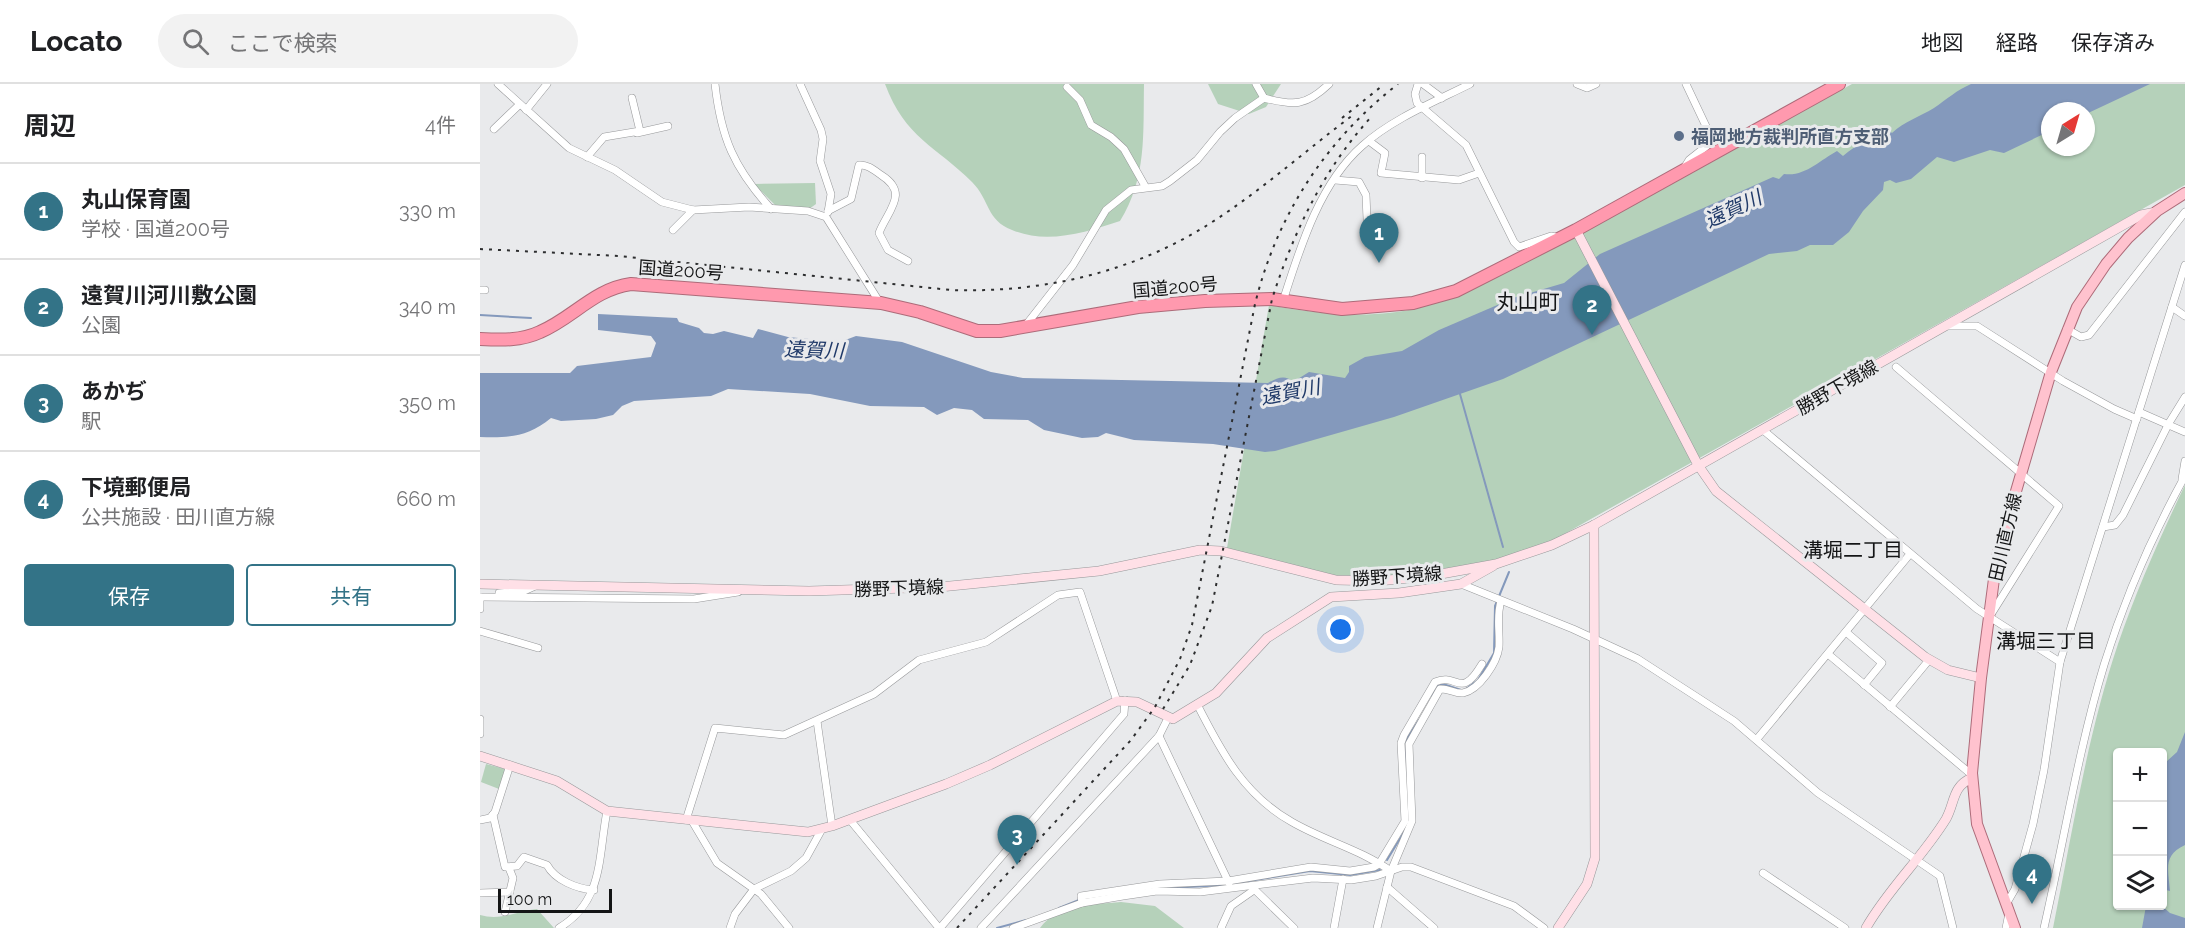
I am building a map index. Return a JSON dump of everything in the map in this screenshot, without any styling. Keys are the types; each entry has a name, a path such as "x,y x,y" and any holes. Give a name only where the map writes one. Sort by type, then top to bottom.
{"highway":[{"name":"国道200号","path":"480,339 504,340 542,332 598,294 613,286 631,284 880,303 920,312 977,331 1024,327 1138,307 1205,301 1283,301 1342,309 1413,303 1456,291 1560,238 1577,233 1839,84"}],"main road":[{"name":"田川直方線","path":"2015,928 2009,905 1977,824 1972,777 1981,678 1997,556 2020,472 2052,372 2077,307 2106,264 2128,238 2157,211 2185,193"}],"street":[{"path":"498,84 569,148 615,170 662,202 693,210 771,209 827,214 851,199 859,165 874,170 890,180 896,193 888,217 880,229 881,237 888,250 908,261"},
{"path":"526,110 548,84"},
{"path":"715,84 722,130 730,150 750,185 771,209"},
{"path":"800,84 821,130 820,161 831,194 827,214 880,303"},
{"path":"1256,84 1264,98"},
{"path":"1024,327 1073,266 1106,210 1131,190 1145,186 1162,186 1191,166 1220,132 1264,98 1304,103 1329,84"},
{"path":"1418,84 1415,100 1466,145 1495,207 1519,247 1551,236 1560,238"},
{"path":"1423,84 1442,98"},
{"path":"1283,301 1313,220 1335,180 1362,146 1424,108 1470,84"},
{"path":"1577,84 1587,88 1596,84"},
{"path":"1684,171 1689,159 1713,141 1686,84"},
{"path":"1067,87 1080,100 1091,125 1111,137 1124,149 1145,186"},
{"path":"633,98 640,127 637,133"},
{"path":"494,129 519,105"},
{"path":"587,157 610,134 637,133 668,126"},
{"path":"1369,141 1385,153 1381,173 1460,180 1479,173"},
{"path":"1422,158 1422,177"},
{"path":"1335,180 1359,182 1366,195 1367,219"},
{"path":"673,230 693,210"},
{"name":"勝野下境線","path":"480,584 809,591 940,587 1099,571 1200,550 1221,551 1336,580 1360,582 1430,576 1496,564 1552,545 1594,525 1696,461 1763,430 1942,326 2141,215 2157,211"},
{"path":"2067,329 2081,337 2089,335 2185,212"},
{"path":"1577,233 1696,461 1716,490 1929,660 1948,669 1981,678"},
{"path":"2006,928 2009,905 2033,824 2044,770 2060,663 2172,307 2183,282 2185,265"},
{"path":"2172,307 2185,316"},
{"path":"1942,326 1977,326 2114,409 2169,423 2185,432"},
{"path":"1896,367 2059,506 1989,618"},
{"path":"2103,527 2115,525 2123,515 2169,423 2185,397"},
{"path":"1763,430 1989,618 2060,663"},
{"path":"2044,928 2086,732 2104,665 2138,572 2184,479 2185,461"},
{"path":"1558,928 1587,884 1595,858 1594,525"},
{"path":"1757,739 1910,554"},
{"path":"480,756 557,781 607,811 788,830 827,828 910,798 990,765 1121,700 1137,702 1173,719 1198,706 1228,682 1267,638 1331,597 1415,591 1461,584 1496,564"},
{"path":"1461,584 1638,659 1734,721 1818,793 1940,876 1953,928"},
{"path":"482,597 496,593 524,591 538,585"},
{"path":"482,597 694,600 747,589"},
{"path":"789,928 754,889 717,863 689,820 716,728 784,735 874,694 919,660 986,642 1058,595 1080,592 1121,700 1124,714 940,928 850,820"},
{"path":"480,609 482,597"},
{"path":"1013,928 1082,900 1157,891 1200,892 1311,867 1350,871 1379,864 1405,821 1401,743 1404,735 1435,682 1442,680 1460,685 1480,676 1498,650 1499,600"},
{"path":"480,632 538,648"},
{"path":"1846,632 1882,663 1864,685"},
{"path":"1828,654 1972,777 1957,789 1946,818 1917,861 1882,901 1866,928"},
{"path":"1890,707 1929,660"},
{"path":"1377,928 1390,872 1412,821 1410,740 1440,689 1463,693 1476,687 1482,664"},
{"path":"1198,706 1223,756 1244,784 1270,808 1293,823 1359,851 1390,872"},
{"path":"981,928 1159,736 1168,718"},
{"path":"480,719 480,734"},
{"path":"730,928 735,914 754,889 791,870 806,858 827,828 817,721"},
{"path":"1159,736 1230,884"},
{"path":"505,912 513,878 503,864 493,815 510,765"},
{"path":"559,928 569,922 594,890 607,811"},
{"path":"480,820 493,815"},
{"path":"508,868 517,866 524,857 547,864 551,872 572,884 594,890"},
{"path":"1230,884 1252,888 1312,878 1343,879 1376,876 1402,867 1411,867 1514,906 1544,928"},
{"path":"1763,873 1845,928"},
{"path":"1334,928 1343,879"},
{"path":"1387,887 1434,928"},
{"path":"1221,928 1231,906 1252,888"},
{"path":"1252,888 1294,928"},
{"path":"480,893 510,892"}],"green space":[{"path":"885,84 1144,84 1142,155 1129,205 1120,221 1081,233 1053,237 1012,230 997,221 972,182 912,129 893,102"},
{"path":"1208,84 1281,84 1266,107 1249,114 1218,104"},
{"path":"1852,84 2185,84 2185,185 1550,542 1482,563 1434,573 1385,578 1344,577 1328,574 1227,548 1269,305 1346,314 1384,313 1422,307 1485,282 1661,190"},
{"path":"815,183 816,204 809,209 777,207 754,184"},
{"path":"2185,485 2185,928 2053,928 2097,714 2118,644 2149,563"},
{"path":"486,764 505,769 499,789 481,782"},
{"path":"1121,902 1155,906 1184,928 1040,928 1048,920 1066,910"},
{"path":"537,909 554,928 480,928 480,915 495,917"}],"water":[{"name":"遠賀川","path":"1971,84 2150,84 2095,110 2095,102 2041,102 2041,135 2004,153 1990,150 1954,162 1937,157 1911,179 1896,183 1890,180 1884,182 1883,190 1863,211 1849,232 1833,245 1810,245 1797,251 1769,254 1503,379 1394,417 1275,451 1265,452 1213,444 1134,440 1106,433 1098,437 1082,438 1044,430 1028,420 984,419 972,410 954,408 937,415 924,407 870,406 810,394 728,389 711,396 634,401 622,406 613,415 596,419 561,421 551,418 526,433 480,437 480,373 570,373 577,366 651,357 656,343 651,336 598,330 598,314 677,318 679,322 699,328 704,333 713,334 724,331 753,338 758,329 788,337 840,342 856,336 902,342 991,372 1023,378 1268,383 1284,377 1293,382 1309,372 1345,378 1349,372 1349,366 1365,357 1402,351 1439,330 1516,297 1564,283 1600,254 1773,177 1779,179 1784,174 1806,170 1837,151 1843,156 1887,129 1892,133"},
{"path":"2185,732 2185,845 2173,853 2168,864 2170,891 2167,890 2167,761 2177,752"},
{"path":"2145,910 2167,910 2185,918 2185,928 2142,928"}],"waterway":[{"path":"480,315 531,318"},
{"path":"1460,394 1503,547"},
{"path":"1466,689 1478,680 1494,653 1495,606 1509,572"},
{"path":"1432,696 1438,686 1443,684 1461,690"},
{"path":"1406,776 1406,740 1419,720"},
{"path":"1387,860 1404,832"},
{"path":"1236,883 1310,871 1350,875 1380,870"},
{"path":"1168,888 1225,885"},
{"path":"1059,908 1079,900"},
{"path":"997,928 1026,920"}],"railway":[{"path":"957,928 1131,740 1155,707 1180,659 1192,625 1255,304 1276,240 1307,182 1326,155 1372,106 1398,84"},
{"path":"1342,118 1382,86"},
{"path":"480,249 619,256 951,290 1015,288 1046,284 1078,278 1138,260 1196,232 1257,191 1353,115"},
{"path":"1163,709 1190,665 1212,606 1272,299 1290,249 1312,201 1355,135 1373,115"}],"place":[{"name":"福岡地方裁判所直方支部","path":"1679,136"},
{"name":"丸山保育園","path":"1379,263"},
{"name":"遠賀川河川敷公園","path":"1592,335"},
{"name":"あかぢ","path":"1017,865"},
{"name":"下境郵便局","path":"2032,904"}],"district":[{"name":"丸山町","path":"1528,301"},
{"name":"溝堀二丁目","path":"1853,550"},
{"name":"溝堀三丁目","path":"2046,641"}]}
